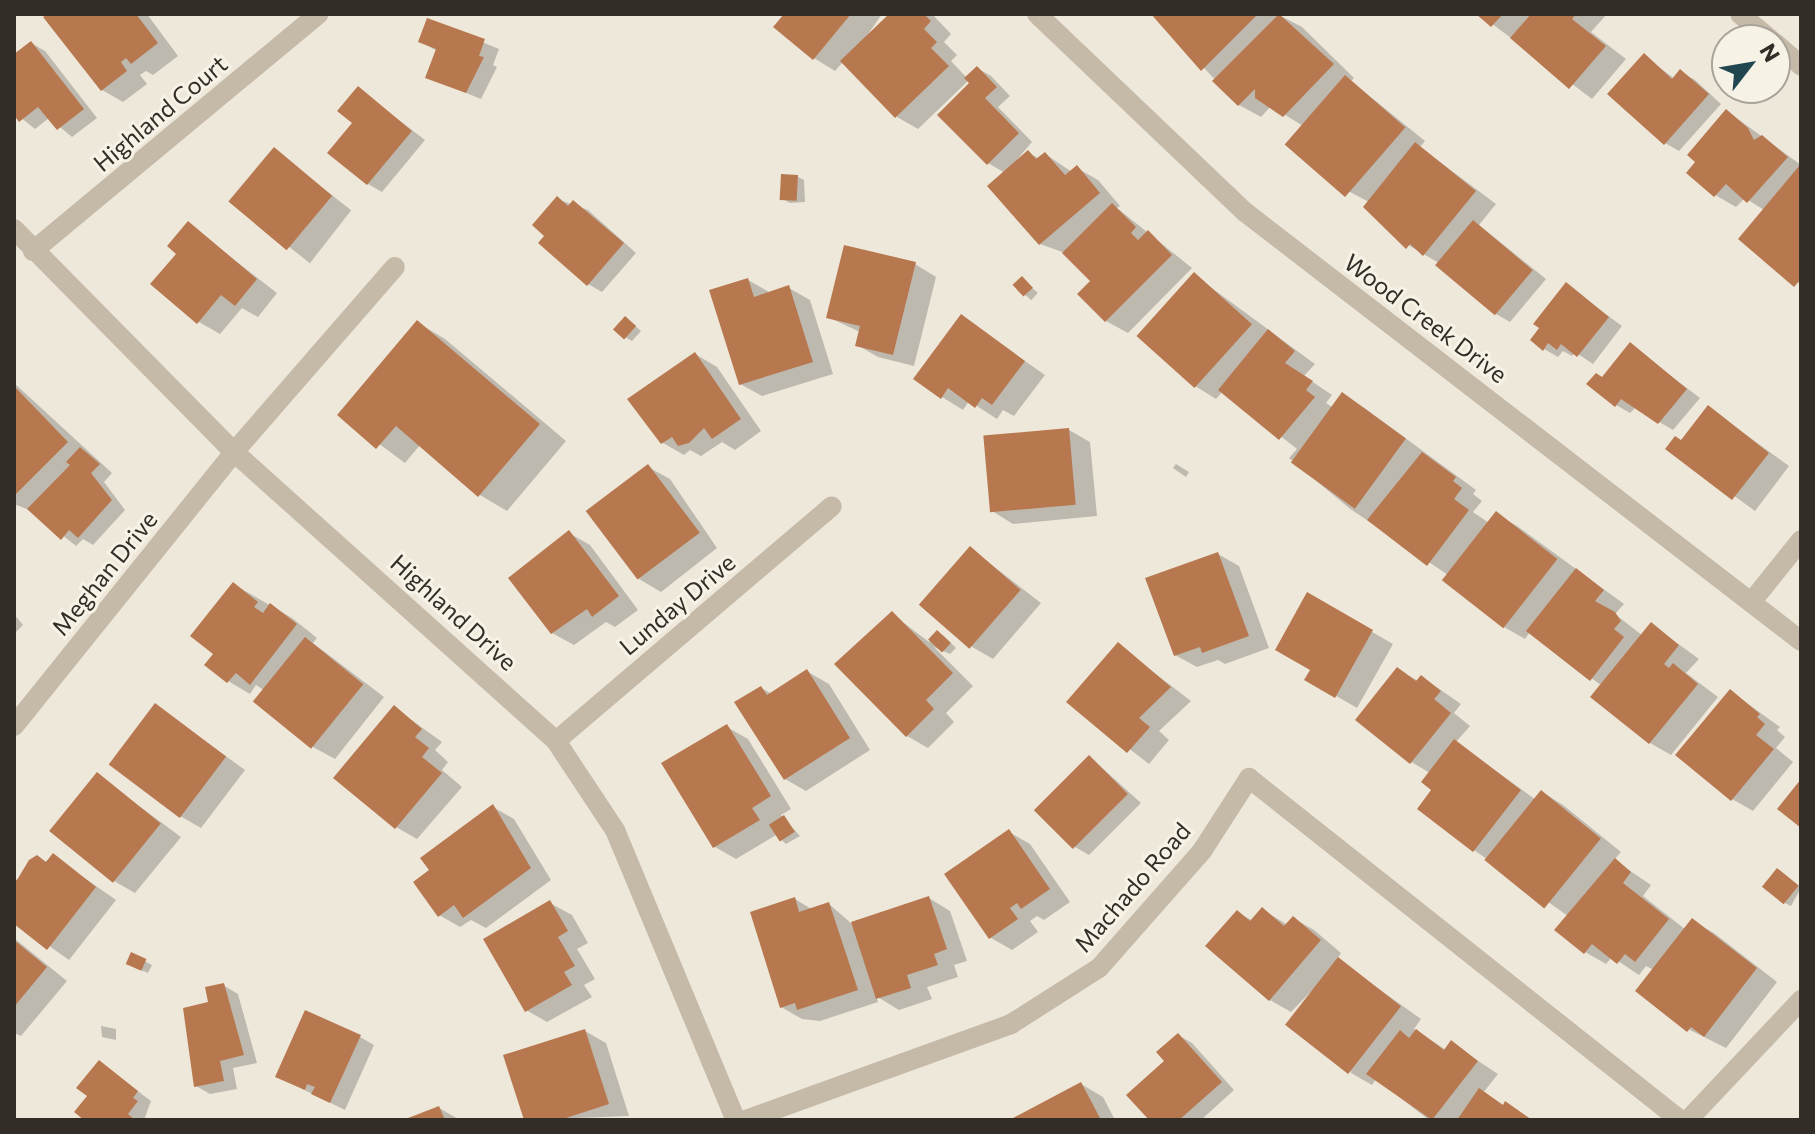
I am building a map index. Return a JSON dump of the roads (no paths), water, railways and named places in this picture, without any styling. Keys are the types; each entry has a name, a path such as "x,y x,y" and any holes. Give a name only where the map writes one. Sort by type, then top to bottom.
{"street":[{"name":"Highland Court","path":"33,251 318,14"},
{"name":"Wood Creek Drive","path":"1037,14 1245,212 1753,600 1801,641"},
{"name":"Highland Drive","path":"14,229 234,452 556,741 615,830 736,1120"},
{"name":"Meghan Drive","path":"14,726 234,452 395,267"},
{"name":"Lunday Drive","path":"556,741 832,506"},
{"path":"1753,600 1801,540"},
{"name":"Machado Road","path":"746,1120 1011,1024 1099,968 1202,851 1249,778 1680,1120"},
{"path":"1688,1120 1801,1000"}]}
